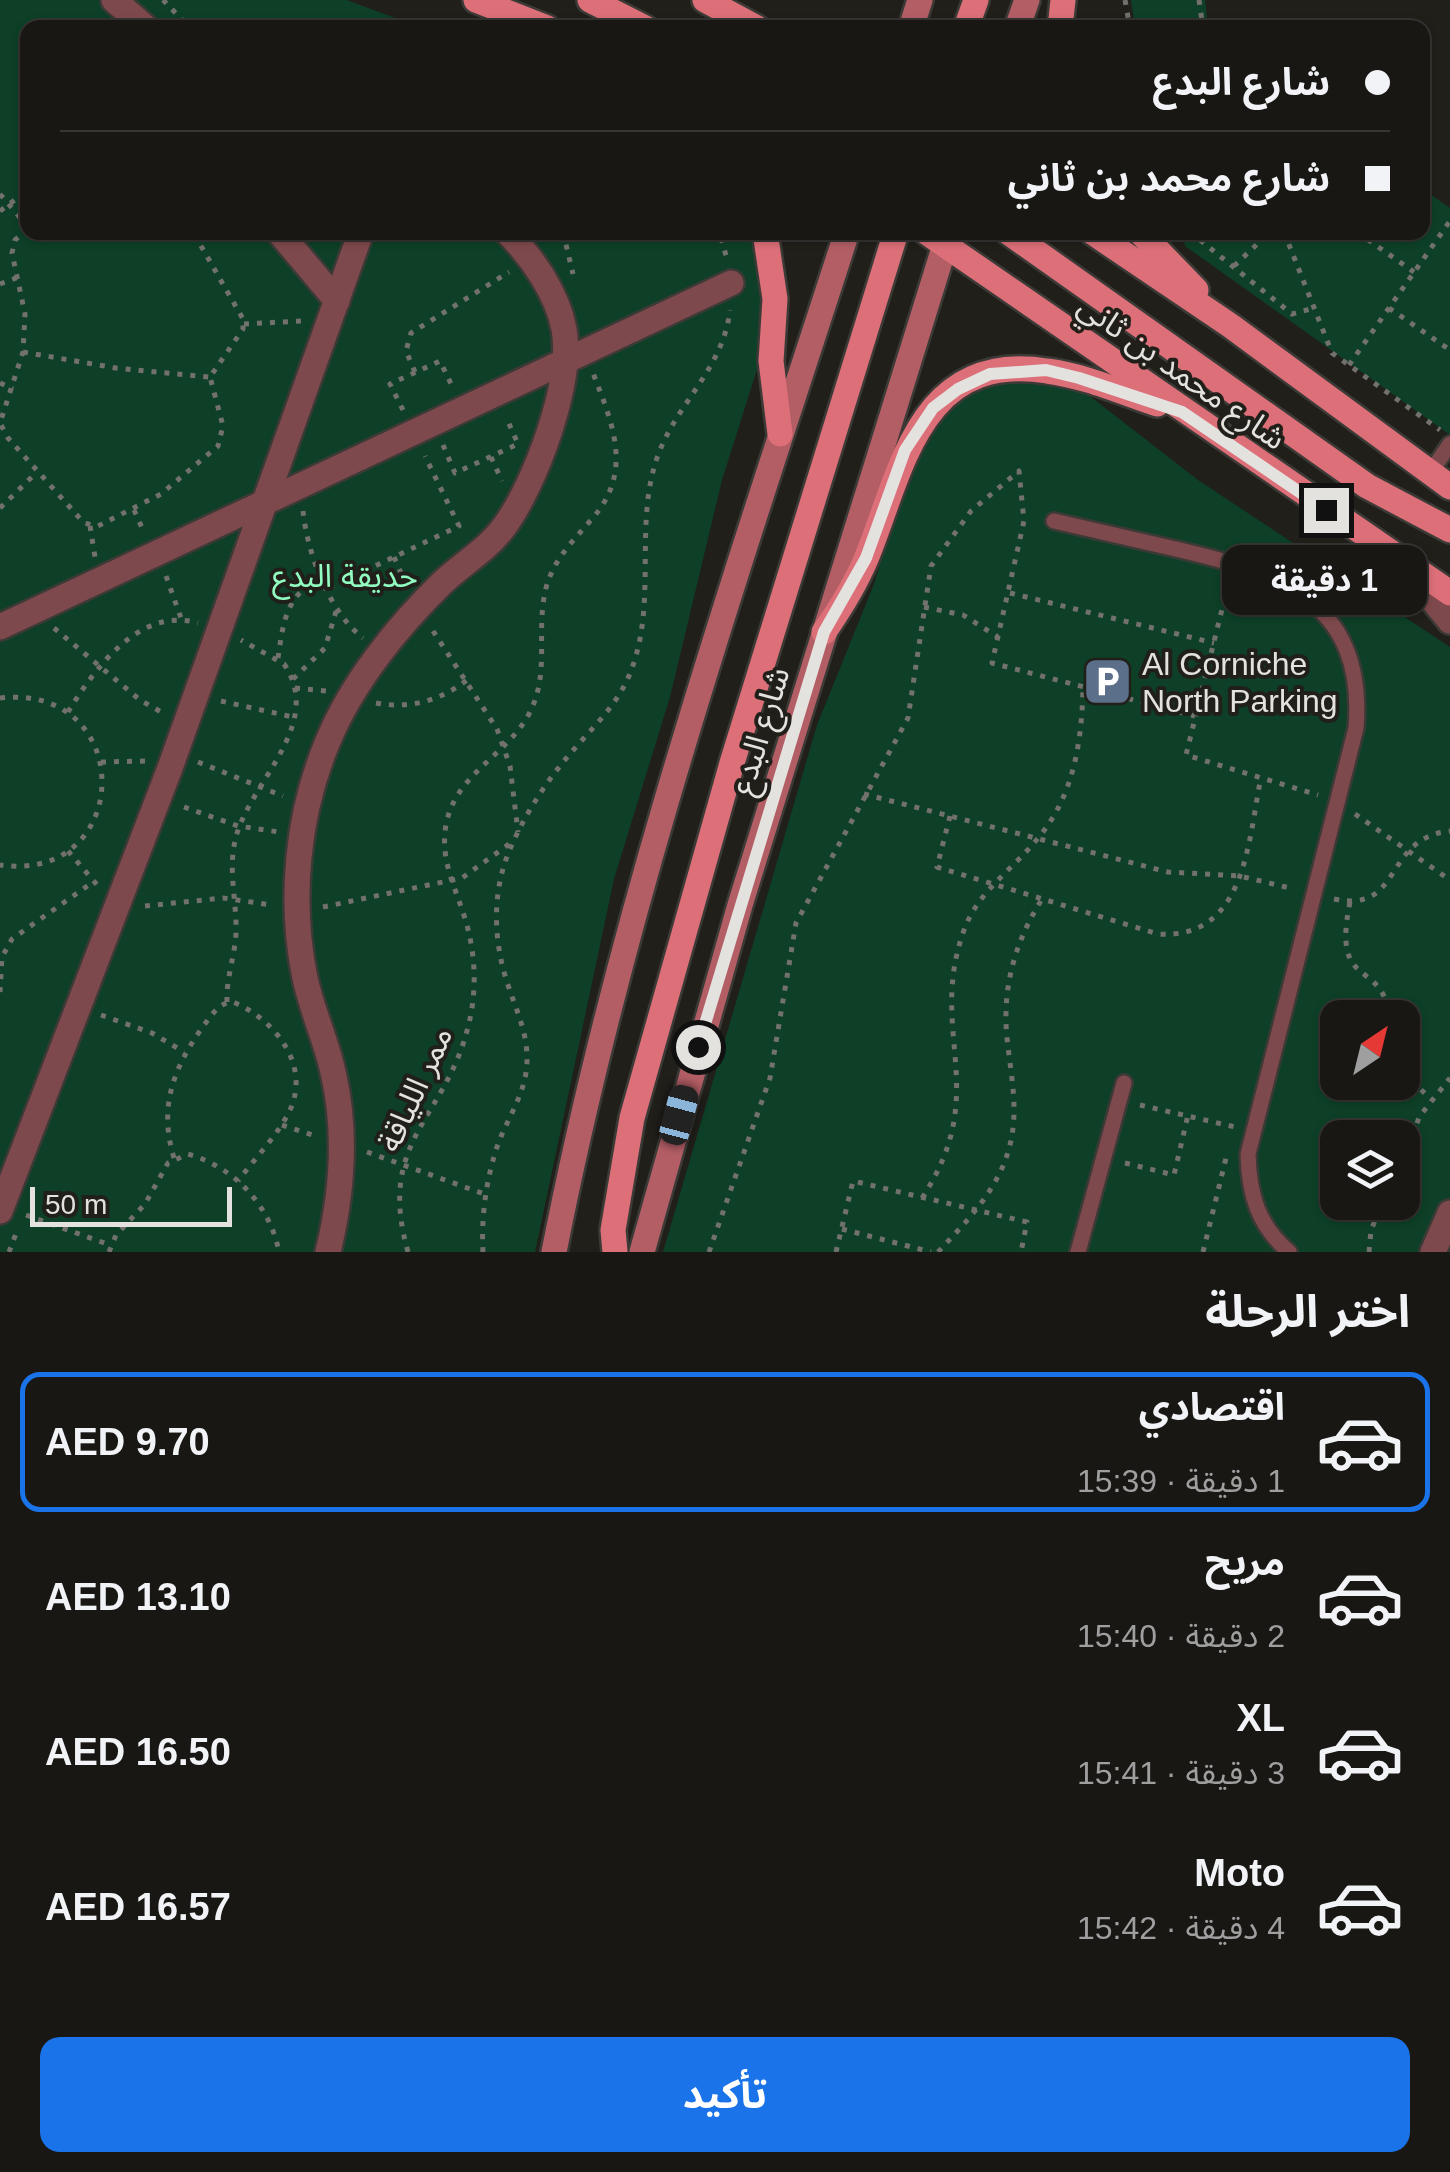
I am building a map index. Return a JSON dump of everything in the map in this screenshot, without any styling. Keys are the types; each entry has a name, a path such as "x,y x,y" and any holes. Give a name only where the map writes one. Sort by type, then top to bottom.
{"main road":[{"path":"476,0 527,20"},
{"path":"590,0 629,20"},
{"path":"705,0 742,20"},
{"path":"766,240 775,299 771,361 780,434"},
{"path":"554,1252 645,876 780,434 844,240"},
{"path":"614,1252 632,1118 732,763 894,240"},
{"name":"شارع البدع","path":"642,1252 688,1083 938,240"},
{"name":"شارع محمد بن ثاني","path":"945,240 1182,412 1450,593"},
{"path":"1019,240 1367,486 1450,530"},
{"name":"شارع محمد بن ثاني","path":"1104,240 1231,326 1440,480"},
{"path":"1148,240 1231,326"},
{"path":"824,632 866,558 905,450 933,408 958,389 990,374 1046,370 1182,412"}],"street":[{"path":"114,0 137,20"},
{"path":"284,240 333,311"},
{"path":"1,1208 186,723 358,240"},
{"path":"328,1252 336,1218 341,1144 334,1073 313,1011 300,944 302,836 311,792 339,718 384,648 418,609 497,536 524,495 541,459 575,358 560,314 530,259 514,240"},
{"path":"0,628 730,284"},
{"name":"شارع محمد بن ثاني","path":"1403,563 1450,621"},
{"path":"1433,1252 1446,1220"}],"lane":[{"path":"1440,480 1450,441"},
{"path":"1054,521 1234,562 1279,578 1320,608 1348,652 1358,702 1337,803 1243,1129 1251,1196 1260,1220 1289,1252"},
{"path":"1078,1252 1124,1083"},
{"path":"1422,1252 1446,1220"}],"path":[{"path":"163,0 182,20"},
{"path":"0,194 20,217"},
{"path":"0,210 20,196"},
{"path":"1349,364 1450,221"},
{"path":"20,237 12,246 26,314 24,352 1,414 3,432 90,526 134,510 188,474 218,446 223,426 210,378 244,324 333,311"},
{"path":"197,240 244,324"},
{"path":"566,240 572,259 574,292"},
{"path":"483,1252 491,1167 518,1104 527,1065 524,1028 500,959 496,933 502,872 518,832 559,768 610,709 632,670 641,630 651,480 666,434 723,346 730,284 721,240"},
{"path":"1200,240 1292,314 1314,308"},
{"path":"1234,266 1262,240"},
{"path":"1287,240 1332,353 1450,441"},
{"path":"1369,240 1414,272"},
{"path":"415,372 406,345 416,328 530,259"},
{"path":"0,284 19,277"},
{"path":"1389,308 1450,350"},
{"path":"24,352 116,368 210,378"},
{"name":"ممر اللياقة","path":"408,1252 398,1204 402,1164 413,1134 454,1068 474,996 470,938 446,866 448,818 463,785 527,718 542,682 543,599 552,569 601,507 618,465 616,434 575,358"},
{"path":"464,410 440,360 390,384 455,473 518,444 496,395"},
{"path":"0,384 13,390"},
{"path":"329,588 459,526 424,429"},
{"path":"709,1252 766,1090 796,924 908,718 925,587 941,547 971,510 1019,471 1024,520 992,664 1196,716"},
{"path":"0,508 38,472"},
{"path":"301,488 306,535 338,606 356,633 384,648"},
{"path":"394,558 418,609 467,680 504,746 518,832"},
{"path":"1234,562 1186,755 1337,803 1450,880"},
{"path":"278,658 289,606 304,588 324,579"},
{"path":"1010,593 1214,642"},
{"path":"293,680 324,648 338,606"},
{"path":"922,606 963,614 998,636"},
{"path":"33,612 140,700 186,723"},
{"path":"68,712 102,666 140,631 159,620 181,618 219,631 278,658 293,680 293,717 277,763 257,789 238,826 232,863 236,939 227,1002"},
{"path":"922,1198 939,1173 956,1124 960,1079 951,1005 956,957 973,909 992,884 1038,839 1068,786 1082,721 1083,687"},
{"path":"0,698 35,698 68,712 89,734 101,762 103,795 81,840 52,860 0,866"},
{"path":"221,701 293,717"},
{"path":"198,762 280,796 311,792"},
{"path":"950,816 936,868 1158,934 1182,934 1218,917 1240,876 1261,777"},
{"path":"864,794 1168,872 1240,876 1350,902 1381,891 1406,850 1426,836 1450,831"},
{"path":"181,806 238,826 302,836"},
{"path":"0,992 1,957 12,939 93,882"},
{"path":"842,1229 934,1252 976,1210 1000,1174 1014,1132 1007,991 1019,943 1042,899"},
{"path":"1350,902 1344,949 1350,962 1386,1000"},
{"path":"1,1208 109,1249 145,1204 174,1158 166,1113 171,1083 184,1052 216,1008 227,1002"},
{"path":"227,1002 266,1022 292,1060 296,1092 281,1124 238,1181"},
{"path":"78,1006 152,1033 184,1052"},
{"path":"1418,1120 1450,1078"},
{"path":"1420,1089 1431,1099"},
{"path":"1137,1118 1141,1103 1243,1129 1203,1252"},
{"path":"1124,1163 1174,1175 1188,1115"},
{"path":"281,1124 487,1196"},
{"path":"1119,1181 1128,1148"},
{"path":"174,1158 194,1156 238,1181 266,1216 279,1252"},
{"path":"836,1252 853,1181 1027,1222 1021,1252"},
{"path":"1369,1252 1375,1220"}],"green space":[{"name":"حديقة البدع","path":"0,0 347,0 400,20 20,20 20,240 755,240 765,281 759,363 722,480 670,697 614,879 535,1252 0,1252"},
{"path":"1131,0 1205,0 1207,20 1134,20"},
{"path":"1430,194 1450,208 1450,435 1185,246 1184,240 1430,240"},
{"path":"1038,378 1082,390 1198,480 1450,647 1450,1252 663,1252 817,725 874,584 908,471 921,443 950,407 991,384"}],"place":[{"name":"Al Corniche North Parking","path":"1107,682"}],"route":[{"path":"698,1047 824,632 866,558 905,450 933,408 958,389 990,374 1046,370 1079,378 1182,412 1326,510"}]}
